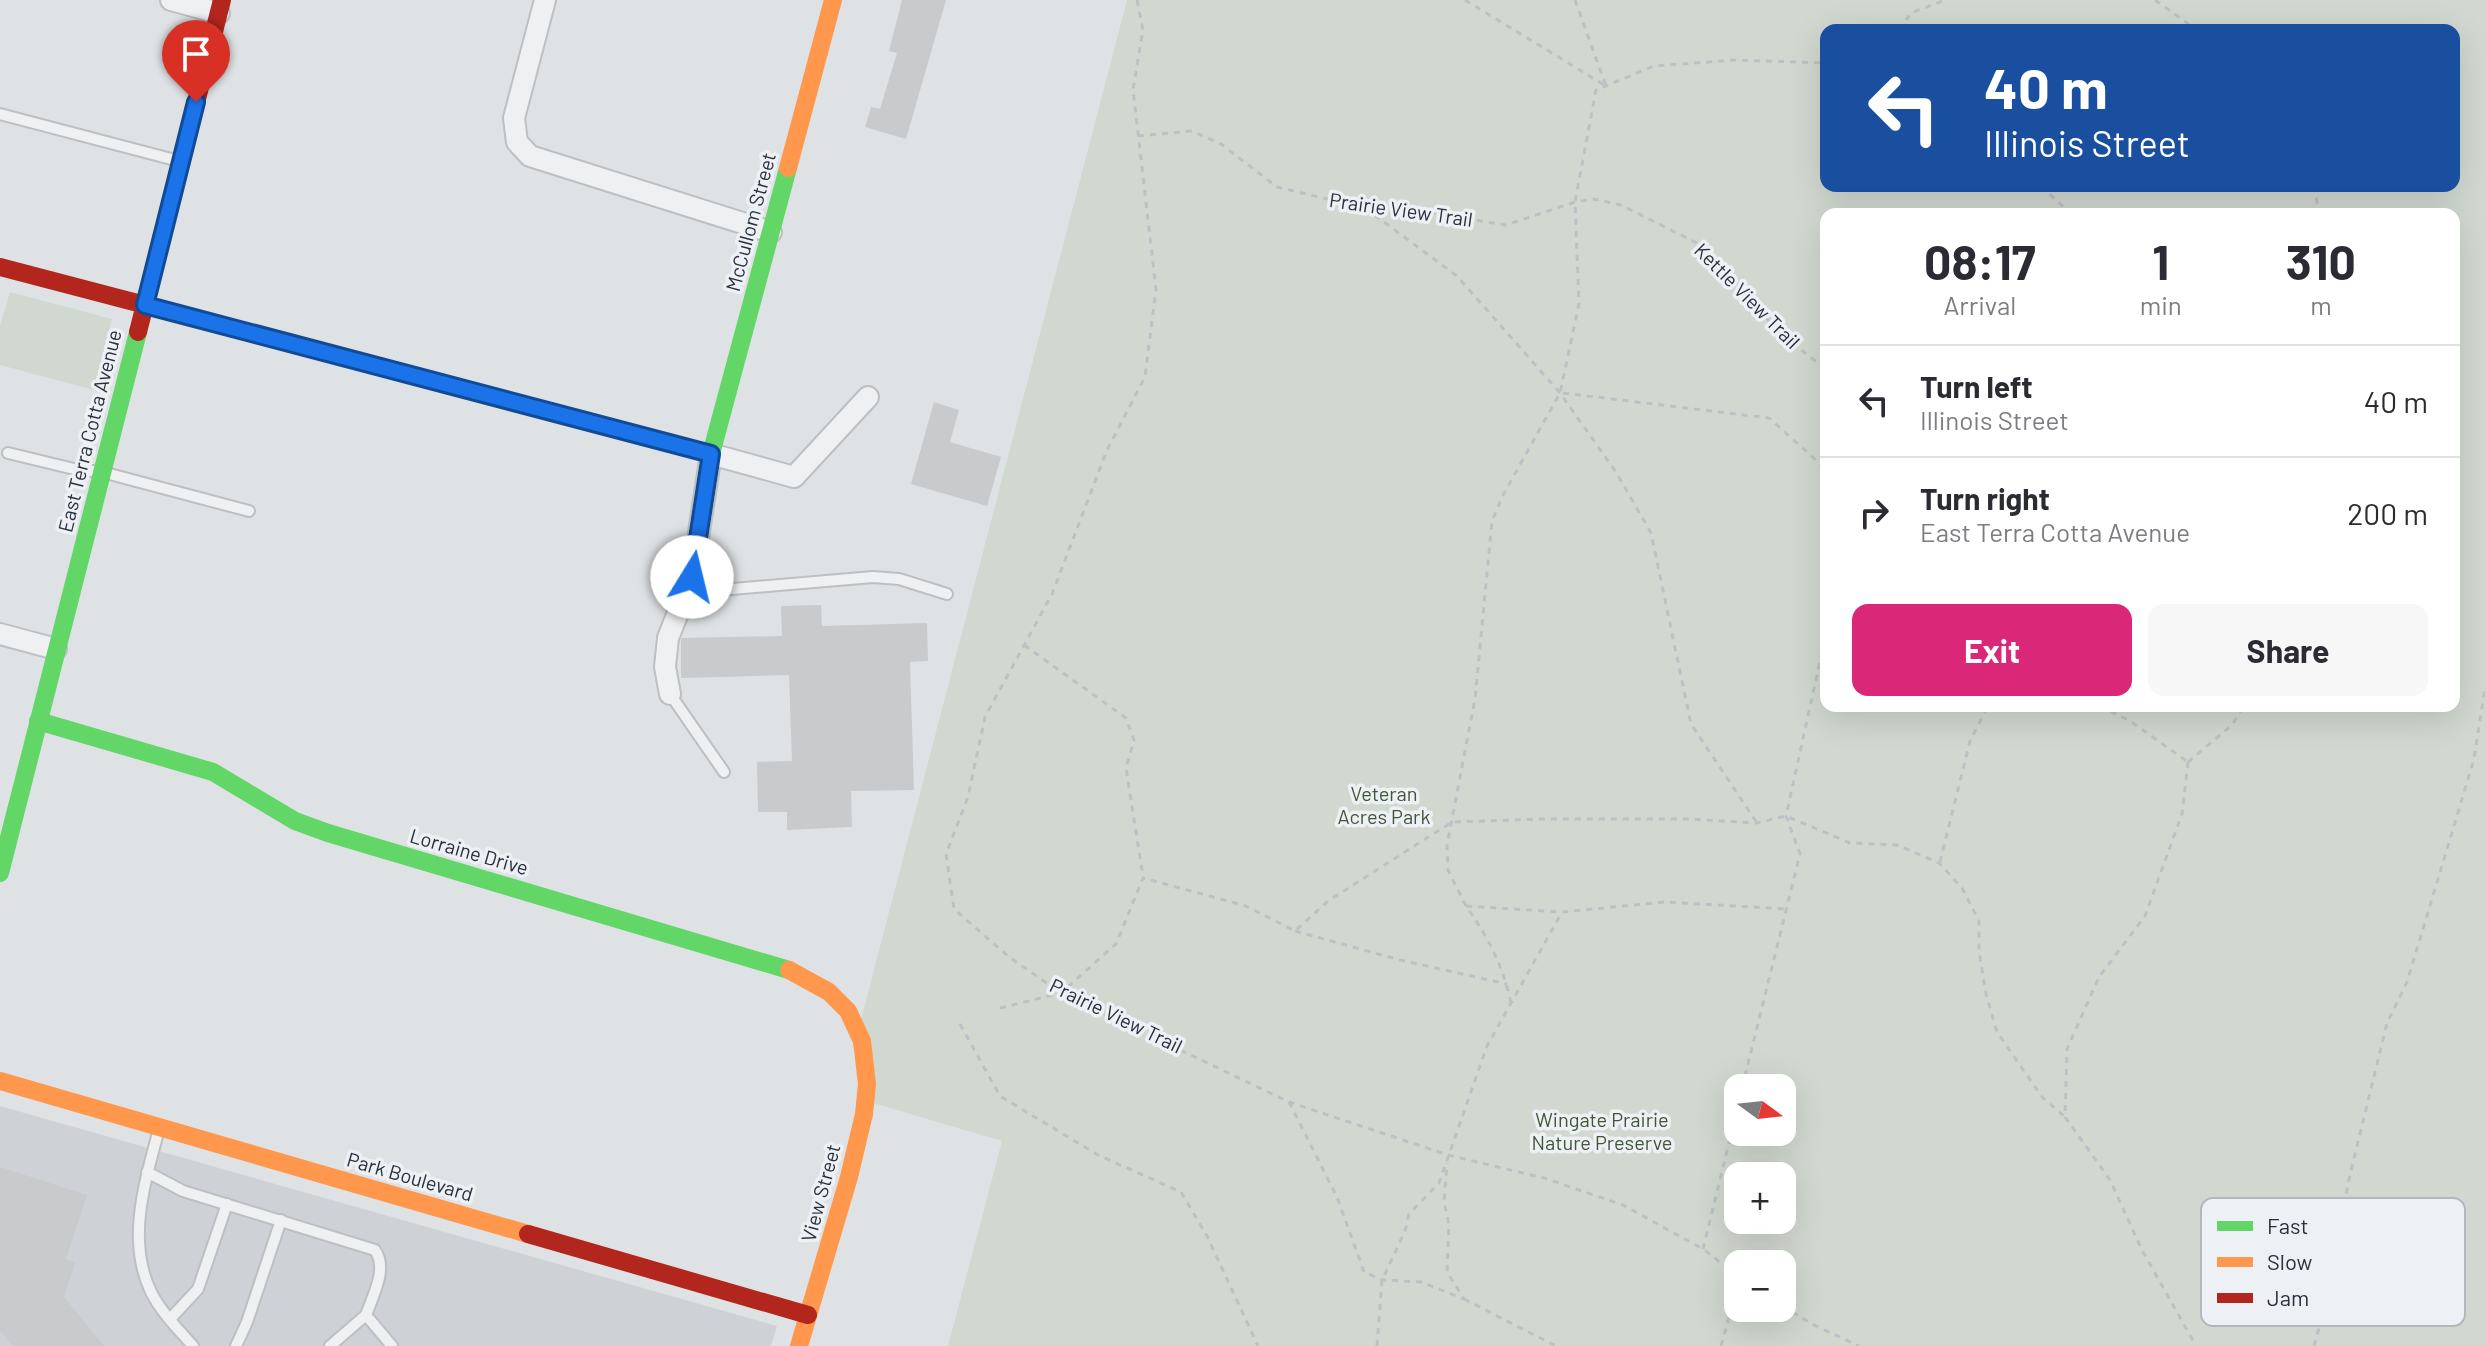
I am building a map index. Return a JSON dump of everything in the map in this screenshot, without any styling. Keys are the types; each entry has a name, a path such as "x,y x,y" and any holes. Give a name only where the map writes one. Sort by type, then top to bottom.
{"street":[{"path":"171,0 220,6"},
{"path":"545,0 514,118 517,142 530,156 771,232"},
{"name":"McCullom Street","path":"711,454 833,0"},
{"name":"East Terra Cotta Avenue","path":"0,873 3,851 220,6"},
{"path":"0,267 794,477 868,397"},
{"path":"670,694 665,667 668,638 692,577 711,454"},
{"path":"0,634 56,649"},
{"name":"Lorraine Drive","path":"38,721 213,772 295,821 328,833 789,970 822,987 850,1012 863,1049"},
{"name":"View Street","path":"799,1346 834,1234 860,1131 867,1076 863,1049"},
{"name":"Park Boulevard","path":"0,1081 808,1315"}],"lane":[{"path":"0,114 181,162"},
{"path":"8,453 74,469 102,472 249,511"},
{"path":"686,593 873,577 899,579 947,594"},
{"path":"670,694 724,772"},
{"path":"160,1127 147,1172 137,1236 139,1257 151,1292 193,1346"},
{"path":"147,1172 183,1191 375,1250 381,1261 380,1272 366,1315 330,1346"},
{"path":"170,1319 198,1289 227,1204"},
{"path":"236,1346 281,1220"},
{"path":"366,1315 392,1346"}],"path":[{"path":"1137,0 1143,30 1133,89 1138,136"},
{"path":"1465,0 1606,86"},
{"path":"1575,0 1606,86"},
{"path":"1903,24 1911,13 1945,0"},
{"path":"2155,0 2189,24"},
{"path":"1511,1003 1491,943 1466,906 1448,870 1447,845 1475,699 1492,521 1503,495 1560,393 1579,304 1575,202 1596,90 1654,66 1735,60 1820,63"},
{"name":"Prairie View Trail","path":"1575,202 1506,225 1401,208 1365,208 1277,187 1221,144 1192,131 1138,136 1156,289 1145,377 1107,450 1052,594 985,717 968,797 946,854 954,909 1009,957 1061,993 1289,1102 1448,1155 1544,1178 1623,1205 1703,1249 1724,1265"},
{"path":"2047,192 2065,208"},
{"name":"Kettle View Trail","path":"1575,202 1594,199 1621,205 1695,242 1736,282 1779,333 1820,364"},
{"path":"1365,208 1457,276 1560,393 1616,472 1651,533 1691,724 1757,823"},
{"path":"1560,393 1769,418 1820,464"},
{"path":"1000,1008 1061,993 1116,944 1143,878 1126,768 1134,740 1126,718 1024,645"},
{"path":"1746,1074 1800,854 1786,816 1820,661"},
{"path":"2346,1198 2387,1023 2407,982 2474,759 2485,688"},
{"path":"1939,863 1970,741 1985,712"},
{"path":"2112,712 2188,762"},
{"path":"2065,1117 2067,1049 2099,977 2145,916 2182,814 2188,762 2232,725 2240,712"},
{"path":"1295,931 1328,901 1452,822 1625,819 1757,823 1786,816 1850,843 1897,845 1939,863 1962,888 1979,921 1979,951 1986,994 1997,1032 2042,1097 2065,1117 2110,1180 2142,1250 2196,1346"},
{"path":"1143,878 1246,906 1295,931 1400,960 1507,984"},
{"path":"1466,906 1562,912 1665,902 1787,909"},
{"path":"1377,1346 1382,1280 1405,1231 1409,1214 1439,1183 1487,1046 1562,912"},
{"path":"960,1024 1000,1096 1098,1155 1181,1192 1207,1236 1258,1346"},
{"path":"1289,1102 1337,1197 1364,1272 1382,1280 1421,1282 1464,1299 1556,1346"},
{"path":"1703,1249 1728,1146"},
{"path":"1448,1155 1444,1201 1449,1225 1447,1272 1464,1299"},
{"path":"1796,1314 1859,1346"},
{"path":"1721,1346 1728,1322"},
{"path":"2314,1346 2320,1326"}],"shaded area":[{"path":"0,1106 777,1326 771,1346 0,1346"}],"green space":[{"name":"Veteran Acres Park","path":"1127,0 2485,0 2485,1346 948,1346 1002,1141 866,1101 858,1031"},
{"path":"10,292 112,319 94,390 0,365 0,326"}],"building":[{"path":"902,0 946,0 906,139 865,127 871,107 880,109 897,53 889,51"},
{"path":"934,402 959,410 950,442 1001,457 987,506 911,484"},
{"path":"821,605 822,626 927,623 928,661 910,662 914,790 851,791 852,827 787,830 787,812 758,812 757,762 792,761 789,675 681,678 681,641 682,638 782,636 781,606"},
{"path":"0,1167 87,1195 66,1259 75,1263 64,1297 104,1346 13,1346 0,1331"}],"traffic: fast":[{"path":"382,367 711,454 788,168"},
{"path":"0,873 138,332"},
{"path":"38,721 213,772 295,821 328,833 789,970"}],"traffic: slow":[{"path":"788,168 833,0"},
{"path":"789,970 829,992 848,1011 862,1041 867,1084 864,1114 849,1177 799,1346"},
{"path":"0,1081 528,1234"}],"traffic: jam":[{"path":"138,332 222,0"},
{"path":"0,267 382,367"},
{"path":"528,1234 808,1315"}],"route":[{"path":"196,102 145,305 711,454 692,577"}],"park label":[{"name":"Wingate Prairie Nature Preserve","path":"1602,1132"}]}
